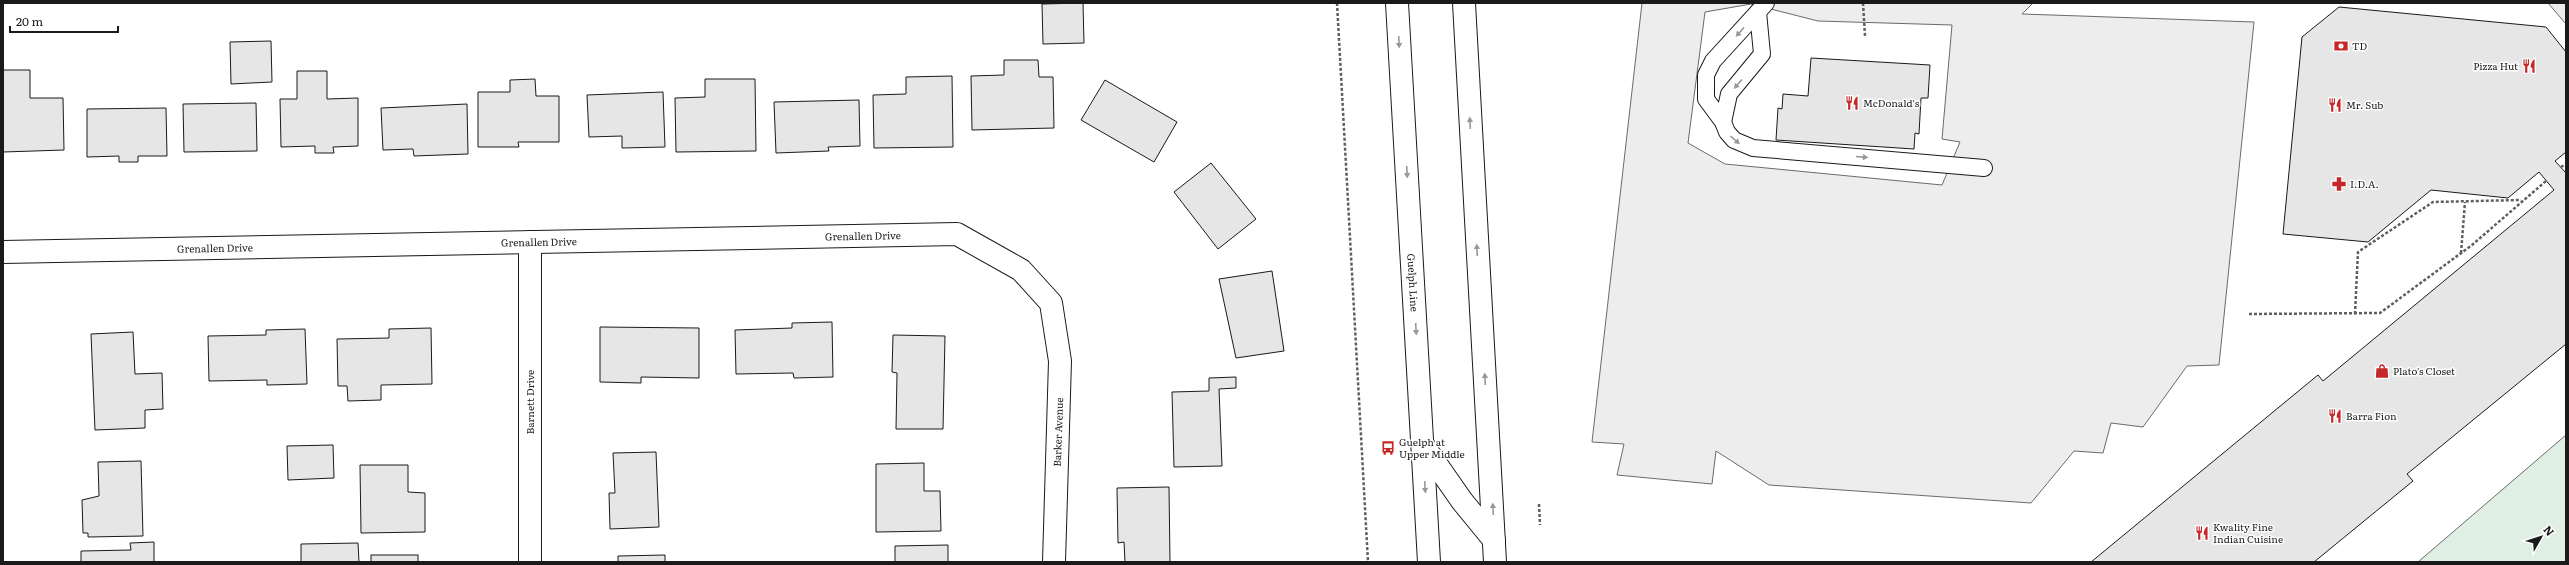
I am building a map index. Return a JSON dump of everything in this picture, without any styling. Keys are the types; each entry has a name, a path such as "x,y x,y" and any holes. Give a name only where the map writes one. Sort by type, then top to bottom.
{"street":[{"name":"Guelph Line","path":"1397,3 1429,562"},
{"path":"1464,3 1495,562"},
{"name":"Grenallen Drive","path":"3,252 957,234 1021,270 1051,303"},
{"name":"Barnett Drive","path":"530,242 530,562"},
{"name":"Barker Avenue","path":"1051,303 1060,361 1054,562"},
{"path":"1423,445 1462,501 1494,540"}],"lane":[{"path":"1762,7 1713,61 1706,75 1706,99 1734,140 1753,148 1984,168"},
{"path":"1723,122 1729,94 1762,54 1762,7"}],"path":[{"path":"1337,3 1368,562"},
{"path":"1863,3 1865,36"},
{"path":"2561,168 2566,164"},
{"path":"2249,314 2380,313 2462,253 2546,181"},
{"path":"2355,314 2358,252 2433,202 2522,200"},
{"path":"2462,253 2465,202"},
{"path":"1539,504 1540,525"}],"green space":[{"path":"2566,435 2566,562 2418,562"}],"shaded area":[{"path":"1642,3 2033,3 2022,14 2254,22 2219,365 2187,366 2143,427 2111,423 2103,453 2074,451 2031,503 1769,485 1716,451 1712,484 1617,475 1624,444 1592,442","holes":["1751,4 1818,21 1952,25 1942,139 1960,142 1942,185 1725,164 1688,143 1705,12"]},
{"path":"2548,3 2566,3 2566,24"}],"building":[{"path":"1083,3 1084,43 1043,44 1042,4"},
{"path":"2339,7 2546,27 2566,52 2566,152 2555,161 2566,173 2566,344 2407,474 2413,481 2314,562 2091,562 2318,375 2323,381 2554,190 2539,172 2508,198 2431,190 2368,242 2283,234 2302,37"},
{"path":"271,41 272,82 231,84 230,42"},
{"name":"McDonald's","path":"1811,58 1930,65 1928,98 1921,98 1919,134 1915,133 1914,149 1776,140 1778,108 1782,109 1783,94 1808,96"},
{"path":"1004,60 1038,60 1039,77 1053,77 1054,128 972,130 971,76 1004,75"},
{"path":"3,70 30,70 30,98 63,98 64,150 3,152"},
{"path":"297,71 327,71 327,99 358,98 358,146 333,147 334,153 315,153 315,146 281,147 280,99 297,99"},
{"path":"952,76 953,147 874,148 873,95 906,94 906,77"},
{"path":"535,79 536,96 559,96 559,142 518,142 519,147 478,147 478,92 510,92 510,80"},
{"path":"705,79 755,79 756,151 676,152 675,98 705,97"},
{"path":"1105,80 1177,122 1154,162 1081,120"},
{"path":"663,92 665,147 622,148 622,136 589,137 587,95"},
{"path":"859,100 860,146 828,147 829,151 776,153 774,102"},
{"path":"256,103 257,151 184,152 183,104"},
{"path":"467,104 468,154 414,156 413,149 383,150 381,108"},
{"path":"166,108 167,156 138,156 138,162 119,162 119,156 87,157 87,109"},
{"path":"1211,163 1256,219 1218,249 1174,192"},
{"path":"1272,271 1284,351 1236,358 1219,279"},
{"path":"832,322 833,377 794,378 793,373 736,374 735,330 792,328 792,323"},
{"path":"600,327 699,328 699,378 641,377 641,383 600,382"},
{"path":"431,328 432,384 381,385 381,400 348,401 347,386 338,386 337,339 389,338 389,329"},
{"path":"305,329 307,384 267,385 267,380 209,381 208,336 266,335 266,330"},
{"path":"133,332 135,374 162,373 163,409 145,410 145,428 95,430 91,334"},
{"path":"893,335 945,336 943,429 896,429 897,373 892,372"},
{"path":"1236,377 1236,388 1219,389 1222,466 1174,467 1172,392 1209,391 1209,378"},
{"path":"333,445 334,478 288,480 287,446"},
{"path":"656,452 659,527 610,529 609,493 615,493 613,453"},
{"path":"141,461 143,536 88,537 88,533 83,533 82,500 99,496 98,462"},
{"path":"924,463 924,491 940,491 941,531 876,532 876,464"},
{"path":"360,465 408,465 408,492 425,493 425,532 361,533"},
{"path":"1169,487 1170,562 1125,562 1124,542 1118,543 1117,488"},
{"path":"154,542 154,562 81,562 81,551 131,550 130,543"},
{"path":"358,543 359,562 301,562 301,544"},
{"path":"948,545 948,562 895,562 895,546"},
{"path":"371,555 418,555 418,562 371,562"},
{"path":"665,555 665,562 618,562 618,556"}],"place":[{"name":"TD","path":"2341,46"},
{"name":"Pizza Hut","path":"2529,66"},
{"name":"McDonald's","path":"1852,103"},
{"name":"Mr. Sub","path":"2335,105"},
{"name":"I.D.A.","path":"2339,184"},
{"name":"Plato's Closet","path":"2382,371"},
{"name":"Barra Fion","path":"2335,416"},
{"name":"Guelph at Upper Middle","path":"1388,448"},
{"name":"Kwality Fine Indian Cuisine","path":"2202,533"}]}
